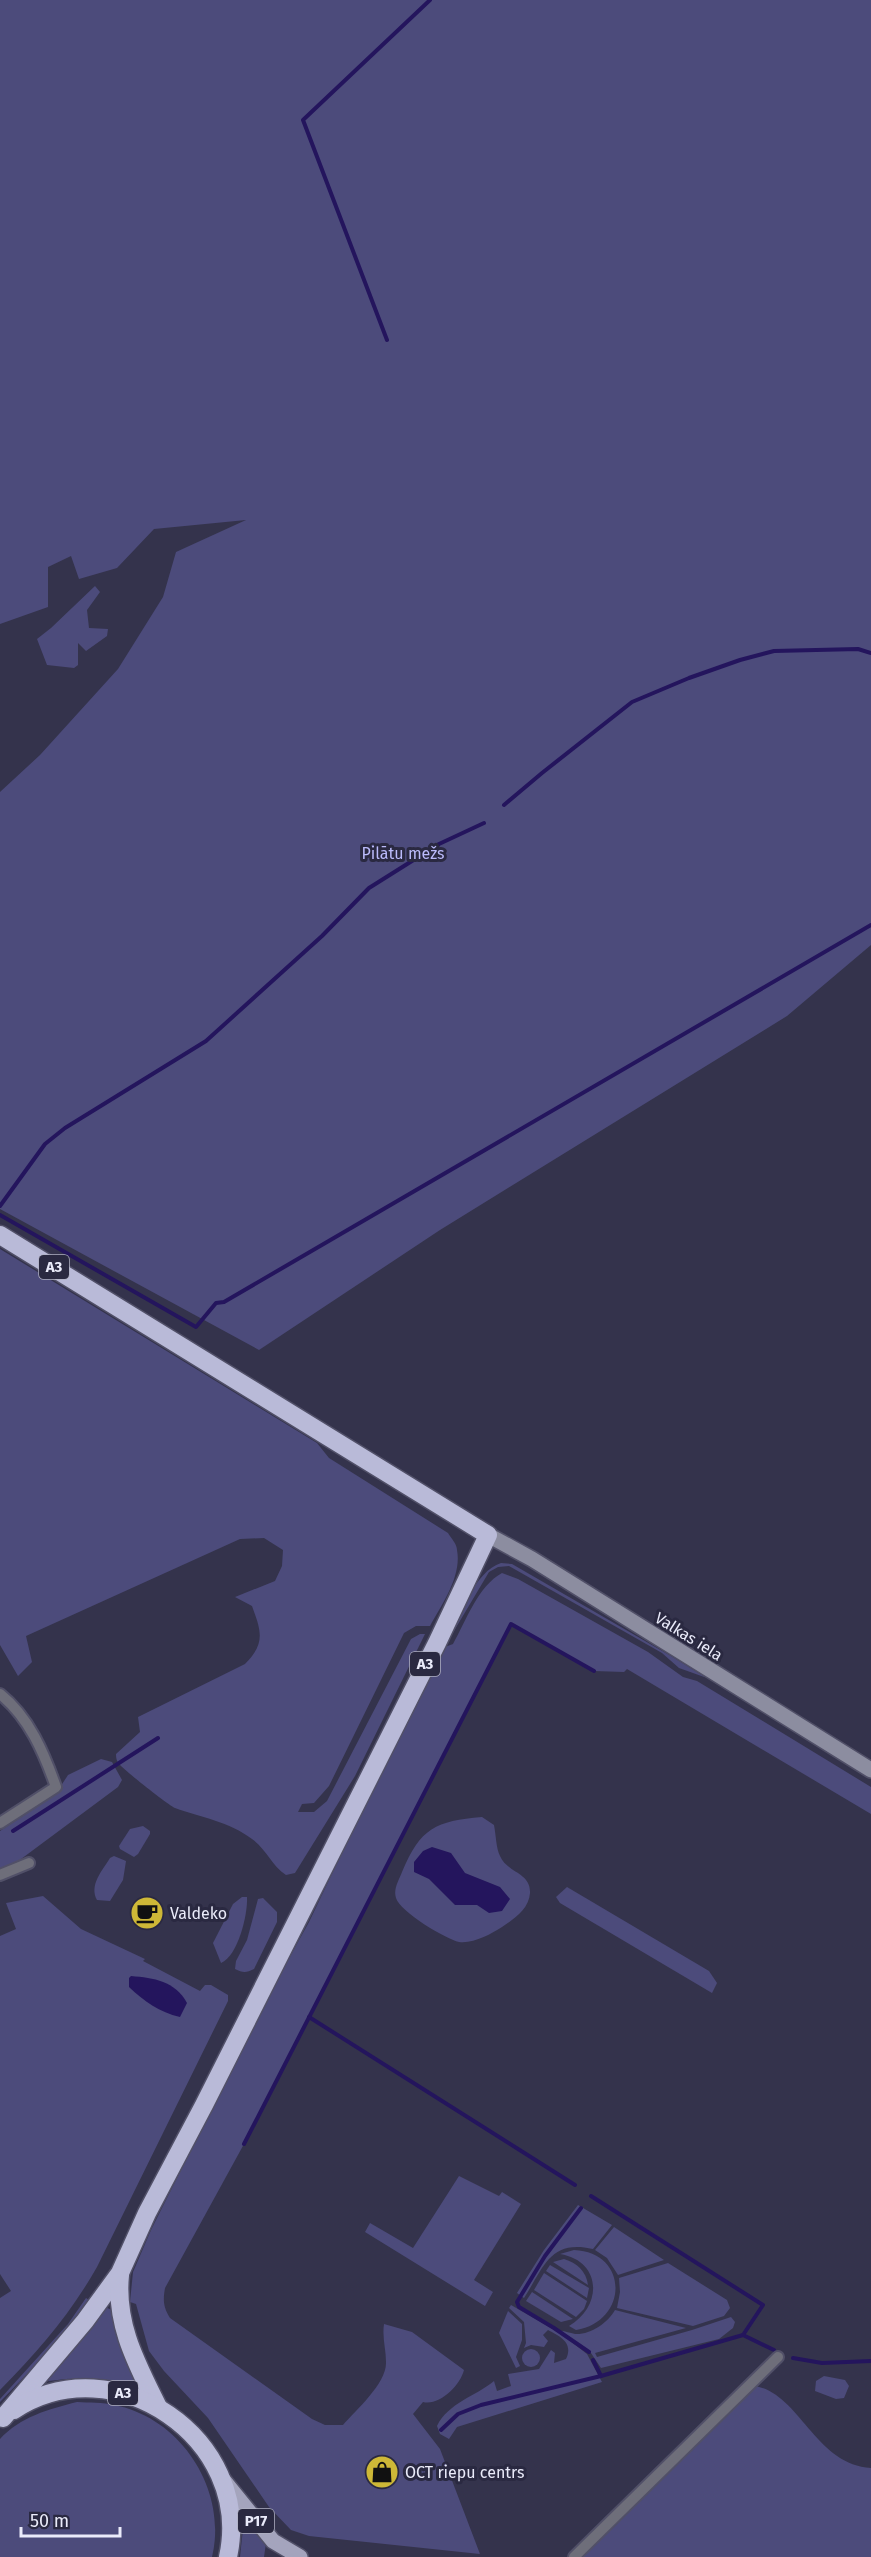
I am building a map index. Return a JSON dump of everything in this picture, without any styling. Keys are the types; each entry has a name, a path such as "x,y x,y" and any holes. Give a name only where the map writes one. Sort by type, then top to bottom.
{"highway":[{"name":"A3","path":"0,1235 488,1535 437,1643 204,2105 147,2212 120,2273 79,2329 1,2419"},
{"name":"A3","path":"120,2273 118,2299 123,2326 135,2361 158,2407"},
{"name":"A3","path":"1,2419 34,2400 70,2390 116,2392 142,2399 158,2407 174,2417 195,2436 220,2476 231,2524 228,2557"}],"main road":[{"name":"Valkas iela","path":"488,1535 532,1559 871,1770"},
{"name":"P17","path":"220,2476 273,2541 300,2557"}],"street":[{"path":"0,1694 30,1728 44,1753 56,1787 0,1823"},
{"path":"0,1875 29,1863"},
{"path":"574,2557 777,2357"}],"green space":[{"name":"Pilātu mežs","path":"0,0 871,0 871,945 787,1016 440,1230 259,1350 0,1209 0,792 40,755 118,669 163,597 176,552 246,520 154,529 117,568 79,579 71,556 48,567 48,607 0,624"},
{"path":"95,586 100,592 87,610 89,628 108,629 107,636 86,651 78,643 78,665 74,668 47,665 37,639"},
{"path":"0,1249 317,1443 329,1458 448,1533 456,1546 458,1560 454,1580 430,1626 416,1626 404,1633 329,1786 314,1803 302,1804 298,1812 314,1812 327,1801 411,1639 425,1634 355,1776 295,1873 286,1875 257,1843 243,1833 225,1824 171,1806 125,1770 116,1756 140,1732 138,1717 245,1664 252,1657 259,1643 258,1623 252,1606 235,1597 275,1581 282,1566 283,1550 264,1538 240,1539 26,1636 32,1662 18,1676 0,1645"},
{"path":"501,1563 512,1564 706,1678 679,1668 662,1653 509,1566 498,1567 489,1572 448,1641 446,1640 462,1608 483,1575"},
{"path":"502,1573 518,1579 648,1652 683,1677 697,1681 871,1787 871,1814 627,1669 624,1672 594,1671 511,1624 244,2144 165,2288 164,2303 170,2318 312,2419 325,2425 343,2425 370,2396 382,2379 386,2362 384,2324 412,2332 464,2370 448,2394 436,2401 423,2402 413,2414 440,2449 480,2554 309,2536 291,2530 269,2507 208,2418 164,2371 149,2351 136,2304 130,2302 133,2272 151,2230 266,2000 309,1922 371,1792 445,1647 453,1644 479,1595"},
{"path":"706,1678 707,1678 871,1779"},
{"path":"101,1759 112,1762 122,1780 118,1787 13,1865 0,1872 0,1831 55,1795 68,1775"},
{"path":"482,1817 494,1825 503,1862 527,1881 529,1899 520,1913 502,1927 476,1940 459,1942 414,1917 399,1904 395,1895 396,1888 409,1857 423,1836 453,1821"},
{"path":"143,1826 150,1831 150,1834 138,1854 134,1857 120,1849 119,1846 130,1829"},
{"path":"114,1856 126,1861 123,1880 110,1901 97,1900 95,1884 110,1858"},
{"path":"567,1887 709,1971 717,1983 712,1993 560,1903 556,1897"},
{"path":"43,1896 81,1929 145,1959 143,1961 200,1991 205,1985 211,1985 228,1995 228,2001 97,2267 53,2332 0,2390 0,2298 11,2291 0,2274 0,1936 16,1929 6,1903"},
{"path":"242,1897 247,1897 247,1904 241,1934 232,1952 221,1963 213,1943 233,1904"},
{"path":"263,1898 277,1912 277,1922 254,1969 247,1972 240,1971 235,1969 236,1961 247,1940 258,1899"},
{"path":"459,2176 499,2196 502,2192 521,2204 474,2280 493,2292 485,2306 365,2232 370,2223 413,2248"},
{"path":"578,2205 612,2225 593,2249 567,2248 550,2258 524,2298 517,2293 544,2250"},
{"path":"614,2227 664,2260 618,2275 607,2258 595,2250"},
{"path":"574,2250 592,2254 605,2262 613,2274 616,2287 613,2301 606,2314 593,2324 576,2330 569,2326 588,2307 593,2285 584,2265 574,2258 560,2254"},
{"path":"564,2259 580,2268 588,2285 553,2262"},
{"path":"668,2263 727,2300 730,2308 724,2316 693,2326 617,2308 620,2292 619,2278"},
{"path":"550,2265 589,2288 587,2298 546,2271"},
{"path":"544,2273 587,2301 584,2309 576,2317 534,2290"},
{"path":"532,2292 573,2319 561,2322 526,2301"},
{"path":"86,2298 89,2300 48,2352 0,2402 0,2399 68,2324"},
{"path":"511,2305 560,2333 587,2354 602,2382 457,2427 449,2439 440,2434 437,2426 448,2411 455,2406 494,2381 497,2391 511,2386 508,2374 539,2369 551,2350 555,2353 554,2363 566,2359 567,2344 561,2337 548,2330 543,2335 548,2341 544,2347 531,2345 524,2348 526,2343 524,2322 509,2308"},
{"path":"105,2307 112,2310 123,2349 140,2385 94,2379 49,2381 46,2379"},
{"path":"615,2310 686,2328 595,2353 597,2357 731,2317 735,2322 733,2328 719,2339 601,2368 591,2353 561,2331 575,2334 587,2332 598,2327"},
{"path":"508,2311 522,2324 522,2340 516,2357 520,2366 516,2368 499,2333"},
{"path":"527,2349 535,2349 540,2354 538,2365 527,2367 522,2362 522,2354"},
{"path":"824,2376 845,2380 849,2386 844,2398 836,2399 815,2391 816,2381"},
{"path":"754,2386 770,2391 783,2401 835,2455 852,2464 871,2468 871,2557 579,2557 617,2524"},
{"path":"77,2402 110,2404 138,2413 160,2425 179,2441 194,2461 206,2483 213,2507 215,2532 212,2557 0,2557 0,2439 26,2419"},
{"path":"244,2519 266,2543 264,2557 240,2557"}],"shaded area":[{"path":"432,1847 451,1853 465,1873 500,1887 510,1899 502,1911 489,1913 477,1905 455,1905 429,1879 414,1872 414,1862 423,1851"},
{"path":"131,1976 163,1982 176,1990 187,2003 180,2017 153,2006 129,1987"}],"waterway":[{"path":"387,340 303,120 430,0"},
{"path":"504,805 632,702 689,678 774,651 858,649 871,653"},
{"path":"0,1206 45,1144 65,1128 206,1041 322,936 369,888 439,844 484,823"},
{"path":"0,1215 196,1327 216,1303 224,1302 871,925"},
{"path":"244,2144 511,1624 594,1671"},
{"path":"13,1831 158,1738"},
{"path":"309,2017 575,2185"},
{"path":"591,2196 763,2305 743,2335"},
{"path":"581,2208 545,2256 517,2302 519,2307 589,2352"},
{"path":"441,2430 458,2414 481,2405 601,2376 743,2335 774,2350"},
{"path":"793,2358 822,2363 871,2361"},
{"path":"593,2360 601,2376"}],"place":[{"name":"Valdeko","path":"147,1913"},
{"name":"OCT riepu centrs","path":"382,2472"}]}
